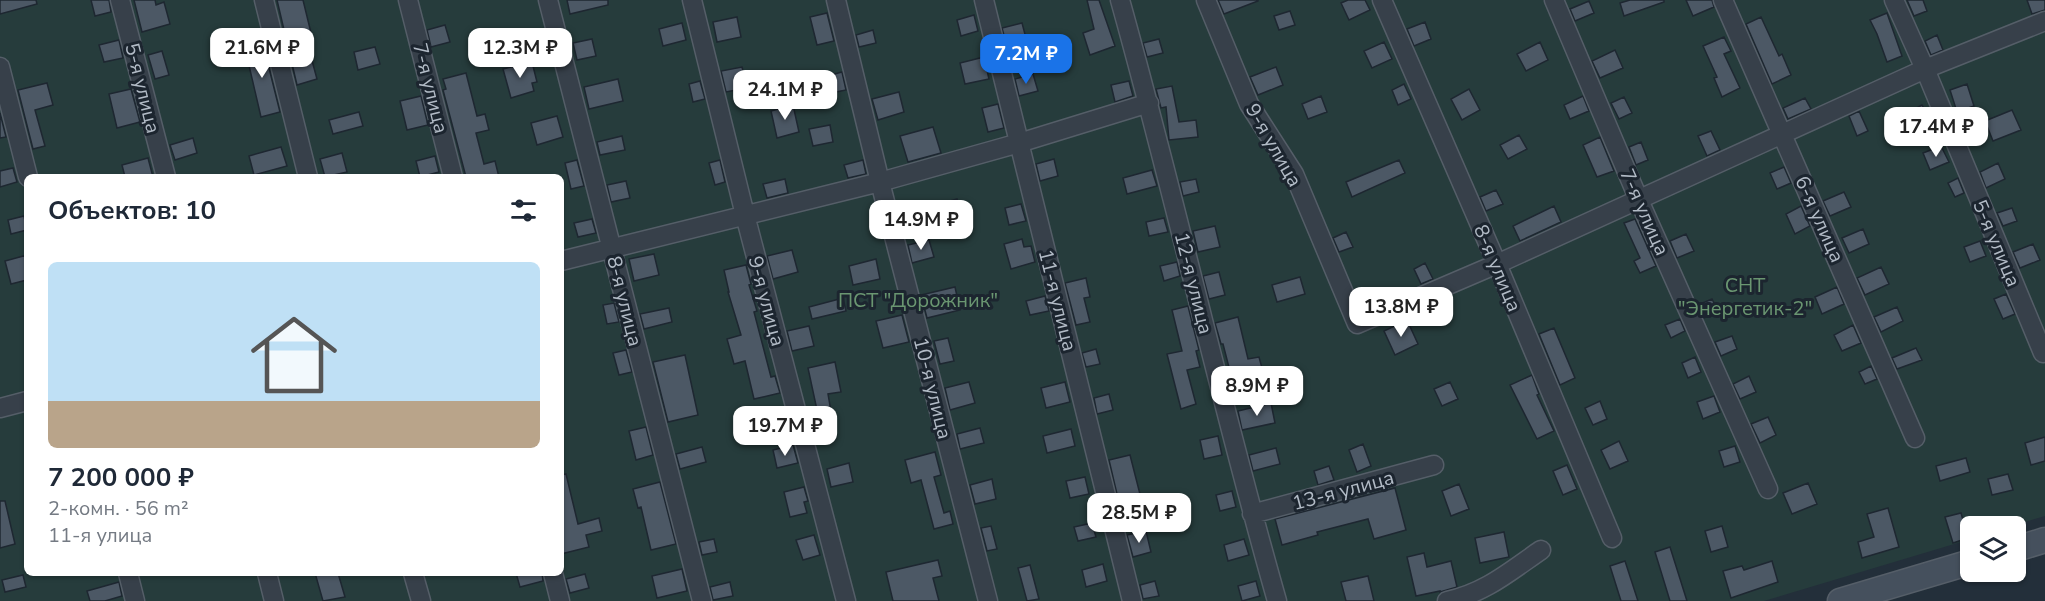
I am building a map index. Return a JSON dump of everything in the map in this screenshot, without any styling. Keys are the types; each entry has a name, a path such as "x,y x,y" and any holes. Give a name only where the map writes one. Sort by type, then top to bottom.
{"street":[{"name":"5-я улица","path":"120,0 165,174"},
{"path":"264,0 307,174"},
{"name":"7-я улица","path":"408,0 452,174"},
{"name":"8-я улица","path":"548,0 702,601"},
{"name":"9-я улица","path":"692,0 846,601"},
{"name":"10-я улица","path":"836,0 880,182 988,601"},
{"name":"11-я улица","path":"984,0 1132,601"},
{"name":"12-я улица","path":"1120,0 1149,103 1252,514 1277,601"},
{"name":"9-я улица","path":"1206,0 1249,104 1294,174 1357,324 1497,264"},
{"name":"8-я улица","path":"1382,0 1497,264 1612,538"},
{"name":"7-я улица","path":"1554,0 1638,198 1768,489"},
{"name":"6-я улица","path":"1722,0 1915,438"},
{"name":"5-я улица","path":"1894,0 2043,353"},
{"path":"1497,264 1925,69 2045,21"},
{"path":"0,67 26,174"},
{"path":"564,260 880,182 1020,143 1149,103"},
{"path":"0,408 24,402"},
{"name":"13-я улица","path":"1252,514 1434,465"},
{"path":"2026,546 2045,540"},
{"path":"1447,601 1467,597 1483,590 1541,550"},
{"path":"1840,601 1960,565"},
{"path":"129,576 135,601"},
{"path":"268,576 274,601"},
{"path":"414,576 421,601"},
{"path":"554,576 560,601"}],"green space":[{"name":"ПСТ \"Дорожник\"","path":"0,0 2045,0 2045,516 2026,522 2026,516 1960,516 1960,542 1764,601 0,601"}],"building":[{"path":"0,0 36,0 37,4 0,14"},
{"path":"91,0 109,0 111,12 95,16"},
{"path":"134,0 155,0 156,5 164,2 170,24 142,32"},
{"path":"277,0 303,0 313,41 307,42 317,79 297,85"},
{"path":"567,0 608,0 608,5 570,14"},
{"path":"1087,0 1099,0 1115,46 1090,55 1083,33 1094,29"},
{"path":"1218,0 1258,0 1258,1 1224,14"},
{"path":"1348,0 1365,0 1370,10 1349,20 1341,3"},
{"path":"1630,0 1664,0 1664,2 1624,16 1620,3"},
{"path":"1686,0 1712,0 1714,7 1693,16"},
{"path":"1907,0 1923,0 1927,11 1914,16"},
{"path":"2027,0 2045,0 2045,10 2032,14"},
{"path":"1589,1 1594,13 1575,21 1570,9"},
{"path":"1290,11 1295,25 1279,30 1274,16"},
{"path":"827,13 834,41 817,45 810,17"},
{"path":"1887,13 1902,56 1887,62 1870,20"},
{"path":"974,15 978,31 961,36 957,20"},
{"path":"737,17 741,37 717,42 713,22"},
{"path":"1761,17 1779,56 1782,54 1791,75 1772,84 1746,24"},
{"path":"1425,22 1431,39 1414,46 1407,29"},
{"path":"682,23 686,40 663,46 659,29"},
{"path":"1022,23 1026,38 1006,43 1002,28"},
{"path":"445,25 450,42 431,47 427,30"},
{"path":"873,30 876,43 859,47 856,35"},
{"path":"543,32 548,50 531,54 526,37"},
{"path":"1937,35 1943,50 1931,55 1925,41"},
{"path":"1724,37 1731,51 1724,54 1740,88 1722,97 1714,78 1717,77 1703,46"},
{"path":"592,39 596,56 577,60 573,43"},
{"path":"1159,39 1163,53 1147,57 1143,43"},
{"path":"119,40 123,58 104,62 99,45"},
{"path":"262,40 280,112 261,117 244,44"},
{"path":"1384,42 1392,59 1372,68 1364,51"},
{"path":"1540,42 1548,60 1526,71 1517,54"},
{"path":"375,47 380,64 358,70 354,52"},
{"path":"1615,50 1623,68 1600,78 1592,61"},
{"path":"162,51 169,75 155,79 148,55"},
{"path":"984,57 989,79 965,84 960,63"},
{"path":"532,62 537,82 532,83 534,91 511,98 503,69"},
{"path":"742,67 747,88 726,92 721,71"},
{"path":"1276,67 1283,85 1258,95 1250,77"},
{"path":"842,72 846,90 831,93 827,76"},
{"path":"466,73 477,116 485,114 489,130 476,133 484,164 495,161 498,174 465,174 443,90 446,89 443,79"},
{"path":"1033,74 1038,91 1019,96 1015,79"},
{"path":"618,79 623,101 589,109 584,87"},
{"path":"700,81 705,99 693,102 689,84"},
{"path":"1129,81 1133,96 1115,102 1111,85"},
{"path":"47,83 53,105 35,110 45,146 33,149 18,90"},
{"path":"1404,84 1411,99 1398,105 1392,90"},
{"path":"1967,84 1974,106 1957,112 1950,90"},
{"path":"1172,86 1179,122 1196,120 1198,137 1169,140 1166,107 1161,108 1156,89"},
{"path":"131,89 140,122 117,128 109,94"},
{"path":"1469,89 1480,110 1462,120 1451,99"},
{"path":"899,92 904,112 878,120 872,99"},
{"path":"421,96 428,125 407,130 400,101"},
{"path":"1321,96 1327,112 1308,119 1302,104"},
{"path":"1583,96 1589,111 1570,119 1564,105"},
{"path":"1624,97 1632,113 1619,119 1611,103"},
{"path":"1805,98 1811,109 1788,119 1783,108"},
{"path":"998,104 1004,128 988,132 982,108"},
{"path":"793,105 799,132 777,138 771,111"},
{"path":"1922,105 1931,121 1912,131 1903,115"},
{"path":"2012,110 2021,130 1993,141 1985,121"},
{"path":"1859,111 1868,131 1857,136 1849,116"},
{"path":"359,112 363,126 333,134 329,120"},
{"path":"0,113 6,137 0,138"},
{"path":"557,116 563,137 537,145 531,123"},
{"path":"830,125 833,142 813,146 809,129"},
{"path":"933,127 941,153 908,162 900,136"},
{"path":"1711,131 1720,150 1707,156 1698,136"},
{"path":"1519,135 1527,149 1508,159 1500,145"},
{"path":"622,136 625,150 600,155 597,142"},
{"path":"1600,137 1614,171 1597,177 1583,145"},
{"path":"193,138 197,153 175,160 170,145"},
{"path":"1641,142 1648,160 1636,165 1629,147"},
{"path":"1941,146 1949,162 1930,170 1923,153"},
{"path":"281,147 287,166 254,174 249,156"},
{"path":"342,153 347,172 324,174 320,159"},
{"path":"435,156 439,172 419,174 416,161"},
{"path":"148,158 152,174 124,174 122,165"},
{"path":"1054,159 1058,176 1040,181 1036,164"},
{"path":"577,160 584,186 571,189 565,163"},
{"path":"720,160 725,182 715,185 709,163"},
{"path":"863,160 866,174 848,178 844,165"},
{"path":"1399,160 1405,173 1352,197 1346,182"},
{"path":"1998,163 2005,179 1986,188 1980,172"},
{"path":"1784,167 1791,183 1777,189 1770,173"},
{"path":"13,168 17,182 0,187 0,171"},
{"path":"1152,170 1157,186 1127,194 1123,178"},
{"path":"1958,178 1964,193 1955,197 1948,183"},
{"path":"785,179 788,193 767,198 763,184"},
{"path":"1196,179 1199,192 1183,196 1180,182"},
{"path":"626,181 630,198 611,202 607,185"},
{"path":"1496,190 1503,204 1486,211 1480,197"},
{"path":"1844,192 1851,207 1830,216 1823,201"},
{"path":"957,199 963,220 947,225 940,204"},
{"path":"1021,204 1026,221 1009,225 1005,208"},
{"path":"1554,206 1561,222 1520,241 1513,226"},
{"path":"1801,206 1810,226 1795,234 1786,214"},
{"path":"2012,208 2017,221 2003,226 1997,213"},
{"path":"24,216 24,231 11,234 8,220"},
{"path":"1164,218 1168,232 1149,236 1146,222"},
{"path":"592,219 596,233 578,237 574,223"},
{"path":"1635,219 1656,266 1640,273 1634,261 1640,258 1624,223"},
{"path":"1215,226 1220,247 1198,252 1193,231"},
{"path":"1863,229 1869,244 1849,253 1842,238"},
{"path":"1346,232 1353,247 1339,252 1333,238"},
{"path":"1686,234 1694,251 1677,258 1670,241"},
{"path":"1022,239 1024,247 1031,246 1035,262 1011,269 1004,244"},
{"path":"929,240 934,257 912,263 908,245"},
{"path":"1980,241 1986,256 1970,262 1964,247"},
{"path":"2033,244 2040,260 2020,268 2013,252"},
{"path":"792,250 798,272 773,279 767,256"},
{"path":"654,254 659,275 634,281 629,259"},
{"path":"24,256 24,281 11,284 5,261"},
{"path":"876,259 880,279 853,285 849,266"},
{"path":"1177,262 1180,276 1164,281 1160,266"},
{"path":"1425,263 1433,279 1421,284 1414,269"},
{"path":"746,265 757,311 754,312 771,377 775,376 780,393 754,399 745,361 734,364 727,339 741,335 724,270"},
{"path":"1881,267 1889,284 1865,295 1857,278"},
{"path":"1219,272 1225,295 1209,299 1203,276"},
{"path":"1300,277 1305,294 1277,302 1272,285"},
{"path":"1086,278 1090,297 1084,298 1090,322 1076,325 1065,283"},
{"path":"955,287 960,310 927,318 921,295"},
{"path":"1837,287 1844,304 1822,314 1815,297"},
{"path":"2006,294 2015,314 2003,319 1994,299"},
{"path":"1045,296 1049,311 1030,315 1026,301"},
{"path":"843,298 846,311 812,319 809,307"},
{"path":"1444,299 1450,311 1434,318 1429,306"},
{"path":"1712,299 1718,311 1704,318 1698,305"},
{"path":"614,303 619,322 607,324 603,305"},
{"path":"1188,306 1199,350 1196,351 1200,367 1187,370 1196,404 1181,409 1167,354 1182,351 1172,310"},
{"path":"1897,307 1903,321 1881,332 1874,317"},
{"path":"669,308 672,322 644,329 640,314"},
{"path":"902,315 909,342 883,348 876,321"},
{"path":"1238,317 1248,359 1259,357 1265,379 1234,387 1215,323"},
{"path":"1680,319 1685,331 1671,338 1665,325"},
{"path":"1407,320 1418,344 1395,355 1384,331"},
{"path":"1853,325 1861,343 1842,351 1834,335"},
{"path":"809,326 814,346 792,351 787,331"},
{"path":"1554,328 1575,378 1560,385 1539,334"},
{"path":"1732,336 1737,349 1721,356 1715,342"},
{"path":"948,338 954,361 940,364 934,341"},
{"path":"1916,348 1922,360 1897,369 1892,358"},
{"path":"1096,349 1100,364 1086,367 1082,353"},
{"path":"626,350 632,372 619,375 613,353"},
{"path":"685,355 698,415 668,422 653,362"},
{"path":"1695,357 1701,372 1688,378 1682,363"},
{"path":"835,362 841,392 828,394 834,429 814,433 808,412 817,410 808,368"},
{"path":"1871,366 1877,379 1865,384 1859,372"},
{"path":"1532,375 1539,394 1537,395 1554,431 1537,439 1510,385"},
{"path":"1749,376 1756,392 1740,399 1733,384"},
{"path":"969,382 975,403 950,410 945,388"},
{"path":"1065,382 1070,402 1046,408 1041,388"},
{"path":"1450,382 1458,399 1442,406 1434,389"},
{"path":"1109,394 1113,410 1097,414 1094,398"},
{"path":"1714,396 1720,412 1703,419 1697,402"},
{"path":"1600,401 1607,419 1593,425 1585,408"},
{"path":"1271,403 1275,423 1242,430 1238,411"},
{"path":"1768,417 1776,435 1760,443 1751,424"},
{"path":"646,427 653,455 636,460 629,431"},
{"path":"980,428 984,443 960,449 957,434"},
{"path":"1071,429 1075,446 1047,453 1043,436"},
{"path":"1218,436 1222,455 1204,459 1200,440"},
{"path":"2045,437 2045,461 2031,465 2025,443"},
{"path":"1619,441 1628,461 1610,469 1601,450"},
{"path":"1363,444 1371,466 1357,472 1349,450"},
{"path":"793,445 798,463 777,468 773,450"},
{"path":"1735,446 1740,462 1724,467 1719,451"},
{"path":"702,447 706,462 680,469 676,454"},
{"path":"1276,448 1280,464 1253,471 1249,455"},
{"path":"935,452 941,475 934,477 944,513 950,511 953,524 934,529 921,480 911,483 905,460"},
{"path":"1130,455 1142,502 1120,507 1109,460"},
{"path":"1966,458 1970,472 1940,481 1936,466"},
{"path":"849,463 853,482 831,487 827,469"},
{"path":"1567,465 1577,489 1563,495 1553,471"},
{"path":"1329,466 1334,480 1318,485 1314,471"},
{"path":"564,474 566,474 578,524 599,518 602,531 586,535 589,547 564,553"},
{"path":"2008,474 2013,490 1992,495 1988,479"},
{"path":"1085,477 1089,494 1070,498 1066,481"},
{"path":"992,479 996,499 975,504 970,485"},
{"path":"660,482 676,544 651,550 641,507 638,508 633,489"},
{"path":"1808,483 1817,504 1792,514 1783,493"},
{"path":"1459,484 1469,509 1451,516 1442,491"},
{"path":"804,487 808,501 804,502 807,513 790,517 784,492"},
{"path":"1395,488 1406,530 1374,539 1368,519 1317,532 1318,535 1282,545 1275,519"},
{"path":"1232,491 1236,507 1220,511 1216,495"},
{"path":"0,501 5,501 15,544 0,548"},
{"path":"1888,508 1899,547 1862,558 1858,542 1874,537 1867,514"},
{"path":"1961,513 1960,541 1953,543 1945,517"},
{"path":"1092,523 1096,537 1078,541 1074,527"},
{"path":"991,526 997,549 987,551 981,528"},
{"path":"1722,526 1728,547 1711,552 1705,531"},
{"path":"1146,531 1151,552 1133,557 1127,535"},
{"path":"1504,532 1509,557 1480,563 1475,538"},
{"path":"814,535 820,555 803,560 796,540"},
{"path":"714,539 717,552 702,555 699,542"},
{"path":"1244,539 1249,555 1228,561 1224,545"},
{"path":"1670,547 1687,601 1670,601 1655,552"},
{"path":"1424,553 1427,567 1451,561 1457,587 1416,596 1407,557"},
{"path":"938,560 942,576 933,578 939,601 893,601 886,572"},
{"path":"1625,561 1638,601 1621,601 1610,566"},
{"path":"1772,561 1778,582 1731,598 1723,571 1742,566 1744,570"},
{"path":"1103,564 1107,581 1086,587 1082,570"},
{"path":"1030,565 1039,599 1027,601 1018,568"},
{"path":"682,569 687,591 657,598 652,576"},
{"path":"585,574 589,588 570,593 566,579"},
{"path":"23,575 26,587 5,592 2,580"},
{"path":"316,576 339,576 345,597 323,601"},
{"path":"517,576 542,576 543,581 520,587"},
{"path":"1368,576 1374,601 1346,601 1341,582"},
{"path":"1155,581 1159,596 1143,599 1140,585"},
{"path":"1256,581 1260,596 1242,601 1238,586"},
{"path":"119,582 122,596 105,601 90,601 87,591"},
{"path":"730,582 733,596 713,600 710,587"}],"park label":[{"name":"СHТ \"Энергетик-2\"","path":"1745,296"}]}
